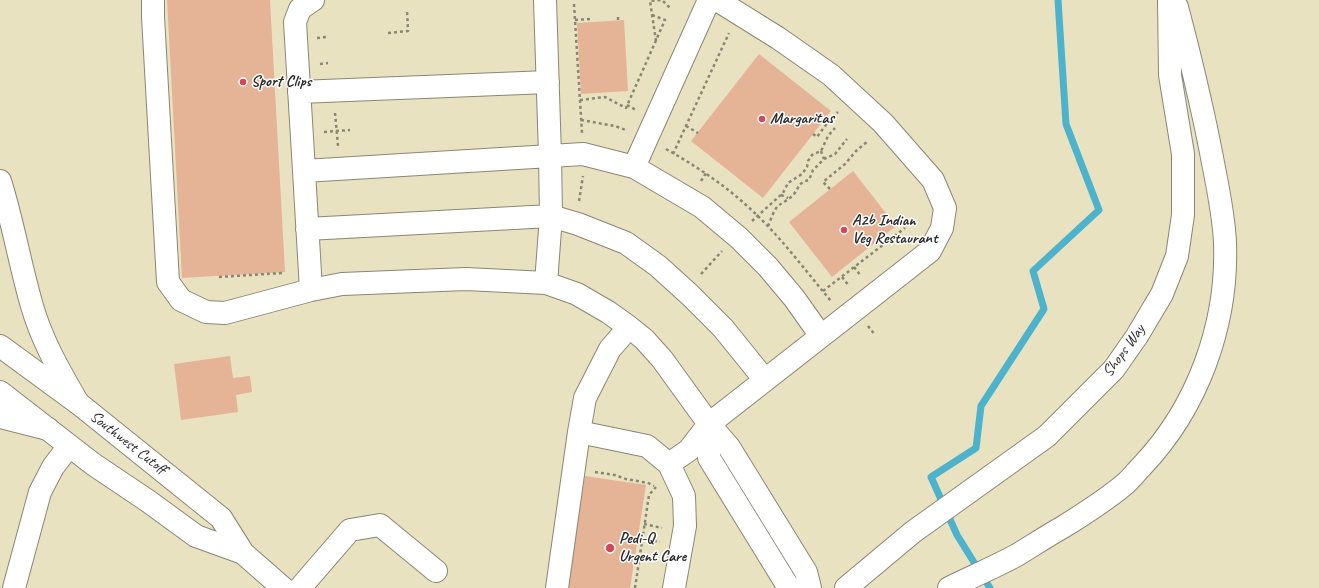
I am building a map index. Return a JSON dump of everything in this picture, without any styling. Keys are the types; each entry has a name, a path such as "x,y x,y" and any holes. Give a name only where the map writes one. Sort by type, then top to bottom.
{"main road":[{"path":"154,0 153,17 168,282 181,300 206,312 225,313 311,290 342,284 466,279 546,283 577,294 608,312 644,339 662,359 708,424 729,446 806,572 810,588"},
{"path":"311,290 295,22 300,10 313,0"},
{"path":"545,0 551,216 546,283"},
{"path":"634,166 709,0"},
{"path":"669,464 690,450 708,424 930,251 942,228 945,208 933,180 883,123 831,75 778,38 717,0"},
{"name":"Shops Way","path":"846,588 913,532 1047,436 1114,369 1138,336 1162,294 1177,256 1183,215 1183,154 1170,75 1169,0"},
{"path":"952,586 1016,555 1080,516 1125,484 1153,455 1177,422 1193,395 1209,352 1219,316 1225,274 1225,242 1222,209 1197,82 1175,0"},
{"path":"299,92 548,82"},
{"path":"304,171 583,154 634,166 702,207 739,238 768,267 794,298 821,336"},
{"path":"0,181 32,307 55,362 78,403"},
{"path":"307,229 551,216 578,224 626,243 658,266 685,290 723,328 765,380"},
{"path":"557,588 585,398 610,349 629,328"},
{"name":"Southwest Cutoff","path":"0,346 78,403 221,518 243,553 267,581 283,588"},
{"name":"Southwest Cutoff","path":"0,392 69,446 196,536 243,553"},
{"path":"0,418 48,430"},
{"path":"708,424 709,458 789,588"},
{"path":"579,432 647,446 669,464 684,496 685,526 674,588"},
{"path":"14,588 40,492 54,467 69,446"},
{"path":"300,588 350,530 380,525 436,571"}],"path":[{"path":"656,41 650,1 662,0 670,8"},
{"path":"574,4 582,136"},
{"path":"388,33 408,32 407,10"},
{"path":"618,15 618,20"},
{"path":"580,100 605,98 626,108 665,20 652,15"},
{"path":"575,20 590,19"},
{"path":"673,154 732,28"},
{"path":"334,91 339,169"},
{"path":"604,92 605,98"},
{"path":"813,134 817,136 841,108"},
{"path":"581,120 616,126 632,133"},
{"path":"686,126 698,133"},
{"path":"758,215 781,195 788,183 797,178 806,168 808,161 812,156 821,151 828,136 835,128"},
{"path":"322,132 350,130"},
{"path":"768,226 779,205 793,195 803,181 809,180 813,170 824,159 835,154 847,139"},
{"path":"830,189 823,182 845,164 856,151 868,141 871,146"},
{"path":"821,151 824,159"},
{"path":"806,168 813,170"},
{"path":"578,207 584,178 583,174"},
{"path":"781,195 788,198"},
{"path":"823,292 905,228"},
{"path":"685,290 725,248"},
{"path":"219,277 286,273"},
{"path":"574,469 615,475 626,479 648,483 656,487"},
{"path":"656,487 657,492"},
{"path":"635,588 649,495 656,487"},
{"path":"644,524 666,528"},
{"path":"642,539 664,542"}],"building":[{"path":"167,0 270,0 285,272 182,278"},
{"path":"624,20 628,91 581,94 577,23"},
{"path":"759,54 831,111 763,198 691,141"},
{"path":"853,171 896,226 832,277 789,222"},
{"path":"230,356 233,378 250,376 252,392 236,395 238,412 181,420 174,364"},
{"path":"585,476 646,485 630,588 567,588"}],"waterway":[{"path":"990,588 957,535 931,477 976,448 981,406 1044,309 1033,271 1099,210 1066,124 1058,0"}],"place":[{"name":"Sport Clips","path":"243,82"},
{"name":"Margaritas","path":"762,119"},
{"name":"A2b Indian Veg Restaurant","path":"844,230"},
{"name":"Pedi-Q Urgent Care","path":"610,548"}]}
